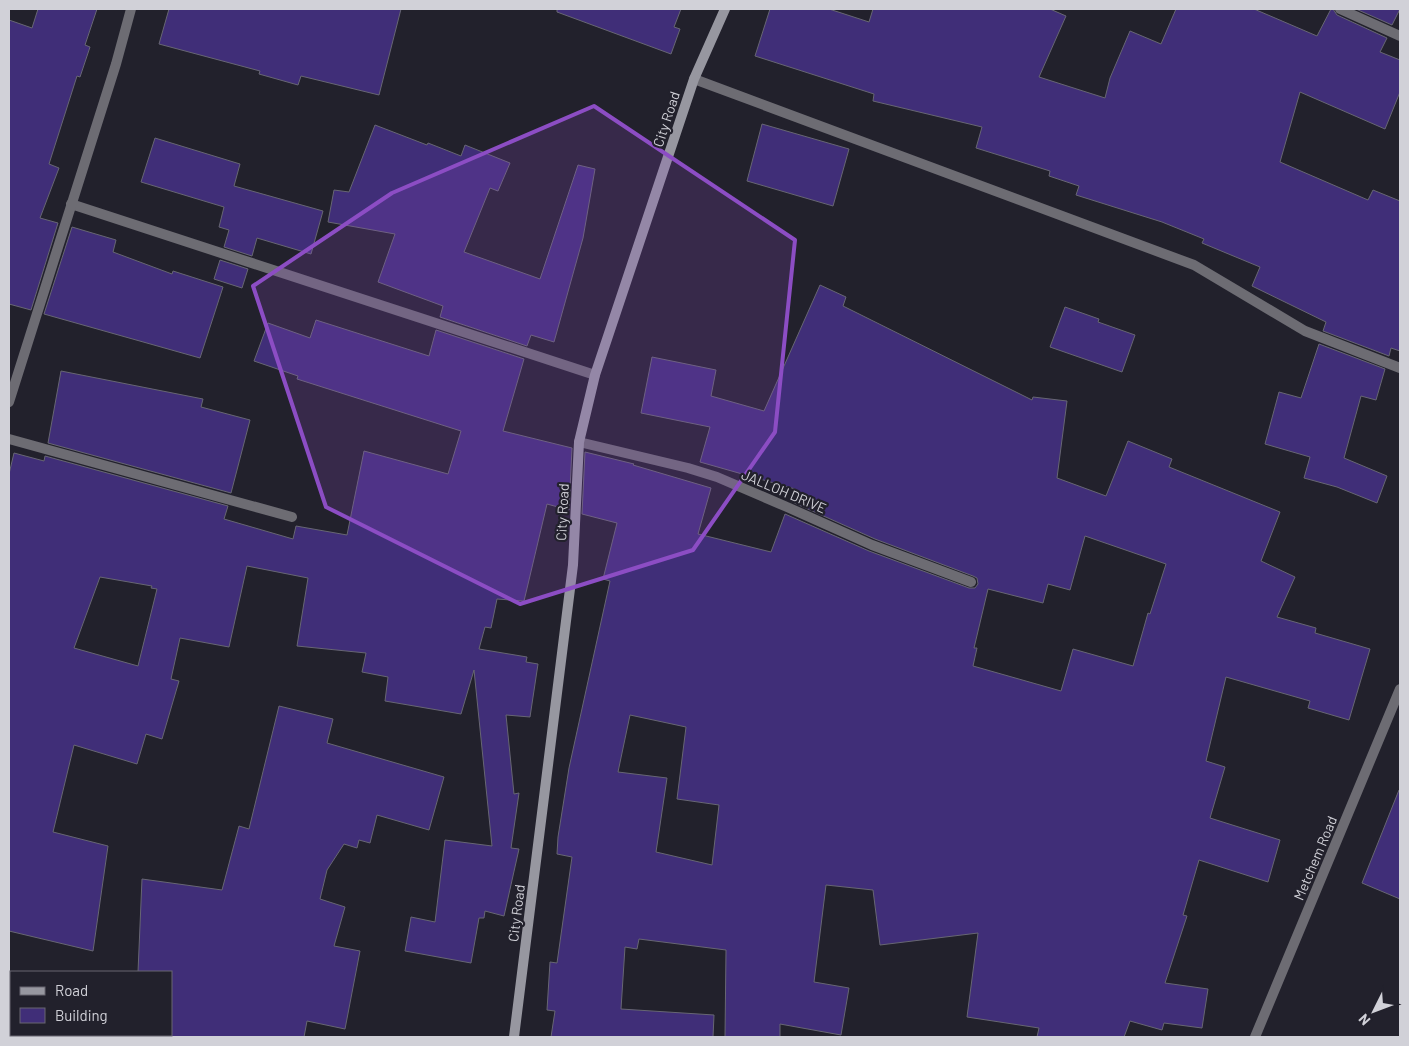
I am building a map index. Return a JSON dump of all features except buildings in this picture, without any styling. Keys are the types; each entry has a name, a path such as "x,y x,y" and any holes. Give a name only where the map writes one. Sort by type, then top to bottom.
{"main road":[{"name":"City Road","path":"514,1037 573,565 579,442 596,374 694,80 725,9"}],"street":[{"path":"9,402 116,64 130,9"},
{"path":"1340,9 1400,36"},
{"path":"694,80 1194,265 1305,331 1400,368"},
{"path":"71,204 596,374"},
{"path":"9,439 292,518"},
{"name":"JALLOH DRIVE","path":"579,442 688,468 717,478 787,506 872,545 971,582"},
{"name":"Metchem Road","path":"1255,1037 1400,689"}],"highlighted area":[{"path":"594,106 795,240 775,432 693,550 520,604 326,507 253,286 392,193"}]}
